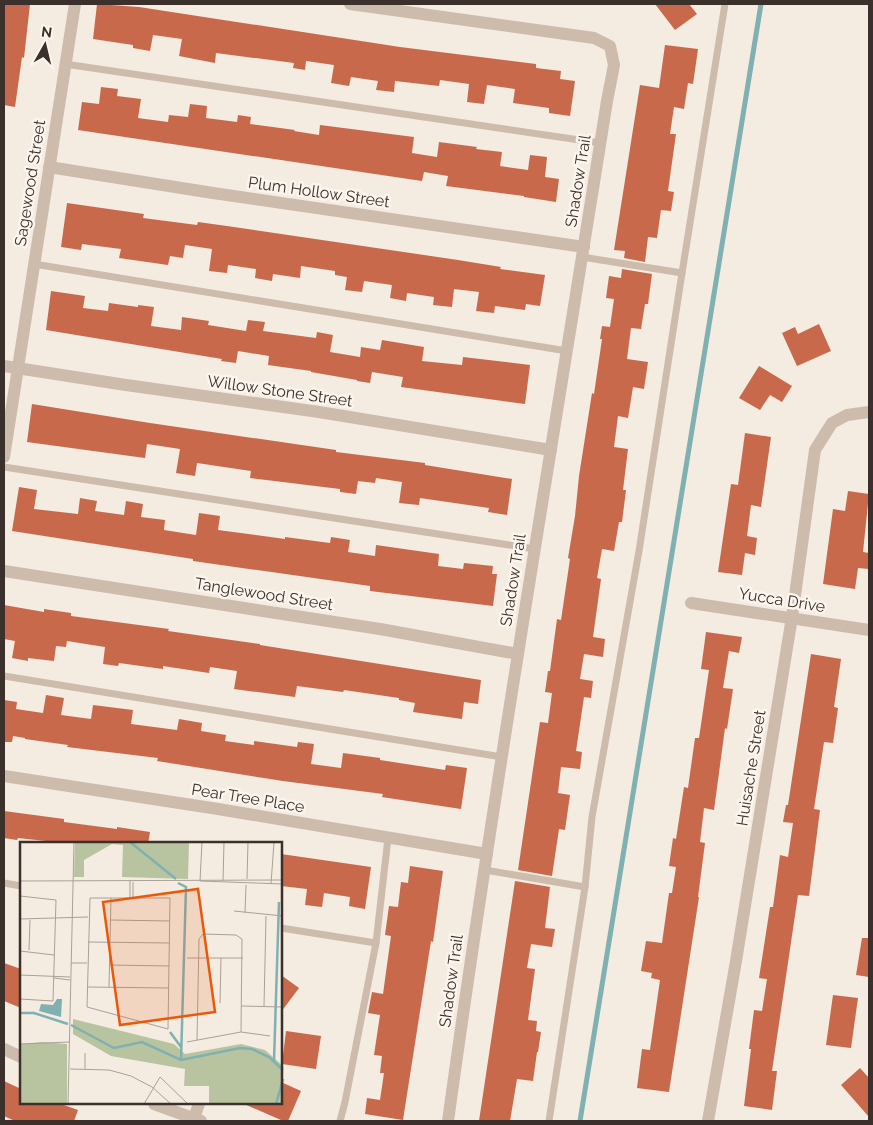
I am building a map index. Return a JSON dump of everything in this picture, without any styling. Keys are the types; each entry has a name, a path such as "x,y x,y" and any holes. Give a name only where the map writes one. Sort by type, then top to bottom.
{"street":[{"name":"Sagewood Street","path":"4,457 5,438 18,368 75,4"},
{"name":"Shadow Trail","path":"350,4 594,38 610,46 614,65 473,940 448,1121"},
{"name":"Plum Hollow Street","path":"49,167 583,252"},
{"name":"Willow Stone Street","path":"4,366 319,412 551,450"},
{"name":"Huisache Street","path":"708,1121 792,617 815,450 832,423 847,415 869,412"},
{"name":"Tanglewood Street","path":"4,571 380,629 518,654"},
{"name":"Yucca Drive","path":"690,603 869,630"},
{"name":"Pear Tree Place","path":"4,776 218,809 487,854"},
{"path":"4,1049 20,1057"},
{"path":"157,1105 198,1120 198,1105"}],"lane":[{"path":"548,1121 585,887 592,817 639,552 725,4"},
{"path":"65,64 600,143"},
{"path":"583,252 682,273"},
{"path":"34,264 567,351"},
{"path":"4,466 535,549"},
{"path":"4,676 502,757"},
{"path":"340,1121 376,943 388,838"},
{"path":"485,870 585,887"},
{"path":"4,883 20,886"},
{"path":"282,928 376,943"}],"building":[{"path":"4,4 30,4 24,58 22,57 15,107 4,105"},
{"path":"97,4 139,7 400,47 536,64 536,68 561,71 560,79 575,81 570,116 549,113 549,108 513,103 515,89 487,85 484,104 467,102 469,84 440,80 439,86 395,81 394,92 376,90 378,81 351,77 349,86 331,83 334,65 306,61 305,70 293,68 294,63 216,53 215,63 179,56 182,39 153,35 150,51 133,48 133,45 93,39"},
{"path":"655,4 689,4 697,14 675,30"},
{"path":"665,45 698,49 693,84 688,83 684,109 674,107 670,134 676,134 668,191 674,192 671,211 661,210 657,238 648,237 645,262 624,258 625,251 614,250 640,85 659,88"},
{"path":"101,87 118,89 117,96 141,99 138,118 168,122 169,115 188,117 190,104 207,106 206,118 237,122 238,115 251,117 250,124 319,135 320,125 414,137 412,153 437,157 439,142 502,152 500,166 528,170 530,155 547,157 545,177 559,179 556,202 446,186 448,176 424,172 422,181 78,130 82,102 99,104"},
{"path":"67,203 144,214 143,218 197,225 198,222 234,227 458,260 501,267 500,269 545,275 540,306 526,304 525,310 495,306 494,313 476,311 479,292 454,289 452,307 433,305 434,297 407,293 406,301 390,298 392,285 364,281 362,292 345,290 347,277 335,275 335,271 301,266 300,278 273,274 272,281 255,278 256,269 228,265 227,273 209,271 212,249 185,245 183,258 170,256 168,265 119,258 121,249 82,244 81,250 61,247"},
{"path":"622,269 652,274 648,304 645,304 641,329 631,328 627,359 648,362 644,389 633,387 628,418 618,416 614,447 628,449 623,490 626,490 622,522 619,522 614,551 602,549 597,578 601,579 593,637 605,639 603,657 584,654 580,679 593,681 591,698 584,697 576,751 582,752 580,769 561,767 558,793 570,795 565,830 559,829 552,876 518,870 540,722 548,723 552,693 545,692 548,671 550,671 557,619 561,620 579,476 592,393 594,394 602,339 600,339 602,326 610,327 614,299 606,298 609,276 621,278"},
{"path":"51,291 85,296 83,308 108,311 109,303 154,307 151,326 181,330 182,317 209,321 208,325 246,331 248,320 265,322 263,331 316,338 317,332 333,335 330,352 360,357 361,347 380,350 382,340 424,347 422,361 462,365 463,357 530,365 525,404 401,387 403,377 372,372 370,383 311,371 268,365 269,356 238,351 236,363 221,361 222,359 46,330"},
{"path":"819,324 831,351 797,366 782,333 795,327 798,334"},
{"path":"759,366 792,386 782,402 770,395 760,410 739,398"},
{"path":"32,404 336,450 336,452 425,463 425,465 512,479 507,515 488,512 489,508 420,498 419,505 399,503 402,482 376,478 375,483 358,481 356,494 340,492 340,489 250,478 251,471 197,463 195,476 176,473 180,449 147,444 145,458 27,442"},
{"path":"745,433 771,437 761,507 751,505 747,536 757,538 755,555 745,553 742,575 718,572 731,484 738,485"},
{"path":"19,487 37,490 34,509 78,514 80,498 97,501 95,511 124,515 126,501 143,504 141,517 165,520 164,530 196,535 199,513 220,516 218,530 330,543 331,537 350,540 348,552 375,556 376,545 439,554 438,566 463,569 464,563 493,566 492,574 497,574 493,606 370,591 370,586 193,561 193,559 12,531"},
{"path":"848,491 869,494 863,552 869,553 869,569 858,568 855,589 823,584 833,509 845,511"},
{"path":"4,605 44,612 44,609 71,613 71,616 169,629 168,631 481,680 478,704 464,702 462,719 413,712 415,703 399,700 399,698 344,690 343,692 297,686 295,697 234,689 237,671 210,667 209,673 163,666 163,669 119,663 118,666 103,664 105,647 67,641 66,647 56,646 54,661 28,658 28,661 12,658 15,641 4,639"},
{"path":"706,632 742,637 739,653 729,651 723,688 733,689 727,729 725,728 714,810 704,808 700,842 705,843 699,897 669,1092 637,1088 642,1049 650,1050 660,980 651,978 652,973 641,971 646,941 662,943 669,893 672,893 676,867 669,866 673,838 676,839 684,787 688,788 695,738 699,738 709,670 701,669"},
{"path":"811,654 841,659 834,707 838,708 833,743 824,742 814,809 820,810 809,896 798,895 772,1071 777,1071 772,1110 744,1106 754,1010 762,1011 767,979 759,978 770,907 773,907 780,855 788,857 793,823 783,822 786,805 788,805"},
{"path":"46,695 64,698 61,715 91,719 93,705 133,710 131,724 177,730 179,719 202,723 201,731 226,735 225,741 254,745 254,741 297,747 298,742 314,744 311,764 341,768 343,753 445,770 446,765 467,768 461,809 382,797 383,794 283,781 157,761 158,758 67,747 68,745 13,736 12,742 4,742 4,700 17,702 16,709 43,713"},
{"path":"4,811 64,819 64,822 150,832 148,842 46,842 4,838"},
{"path":"282,854 371,867 365,909 349,906 350,897 324,893 322,907 305,905 307,889 282,886"},
{"path":"410,866 443,871 403,1120 365,1114 367,1098 380,1100 384,1073 380,1073 382,1056 374,1055 380,1015 368,1013 372,992 383,994 391,936 385,935 389,906 398,907 401,882 408,883"},
{"path":"515,881 550,887 545,928 555,929 552,947 531,944 527,968 535,969 528,1020 537,1021 536,1031 541,1032 538,1052 533,1081 517,1079 510,1121 479,1121"},
{"path":"862,938 869,938 869,977 856,975"},
{"path":"4,963 20,969 20,1008 4,1001"},
{"path":"282,976 299,988 282,1011"},
{"path":"833,995 858,998 851,1048 826,1045"},
{"path":"286,1031 321,1036 316,1069 282,1064"},
{"path":"860,1068 869,1078 869,1117 841,1085"},
{"path":"4,1081 20,1089 20,1105 64,1105 78,1110 74,1121 15,1121 4,1116"},
{"path":"282,1082 301,1091 288,1121 281,1120 246,1105 282,1105"}],"waterway":[{"path":"580,1121 761,4"}]}
